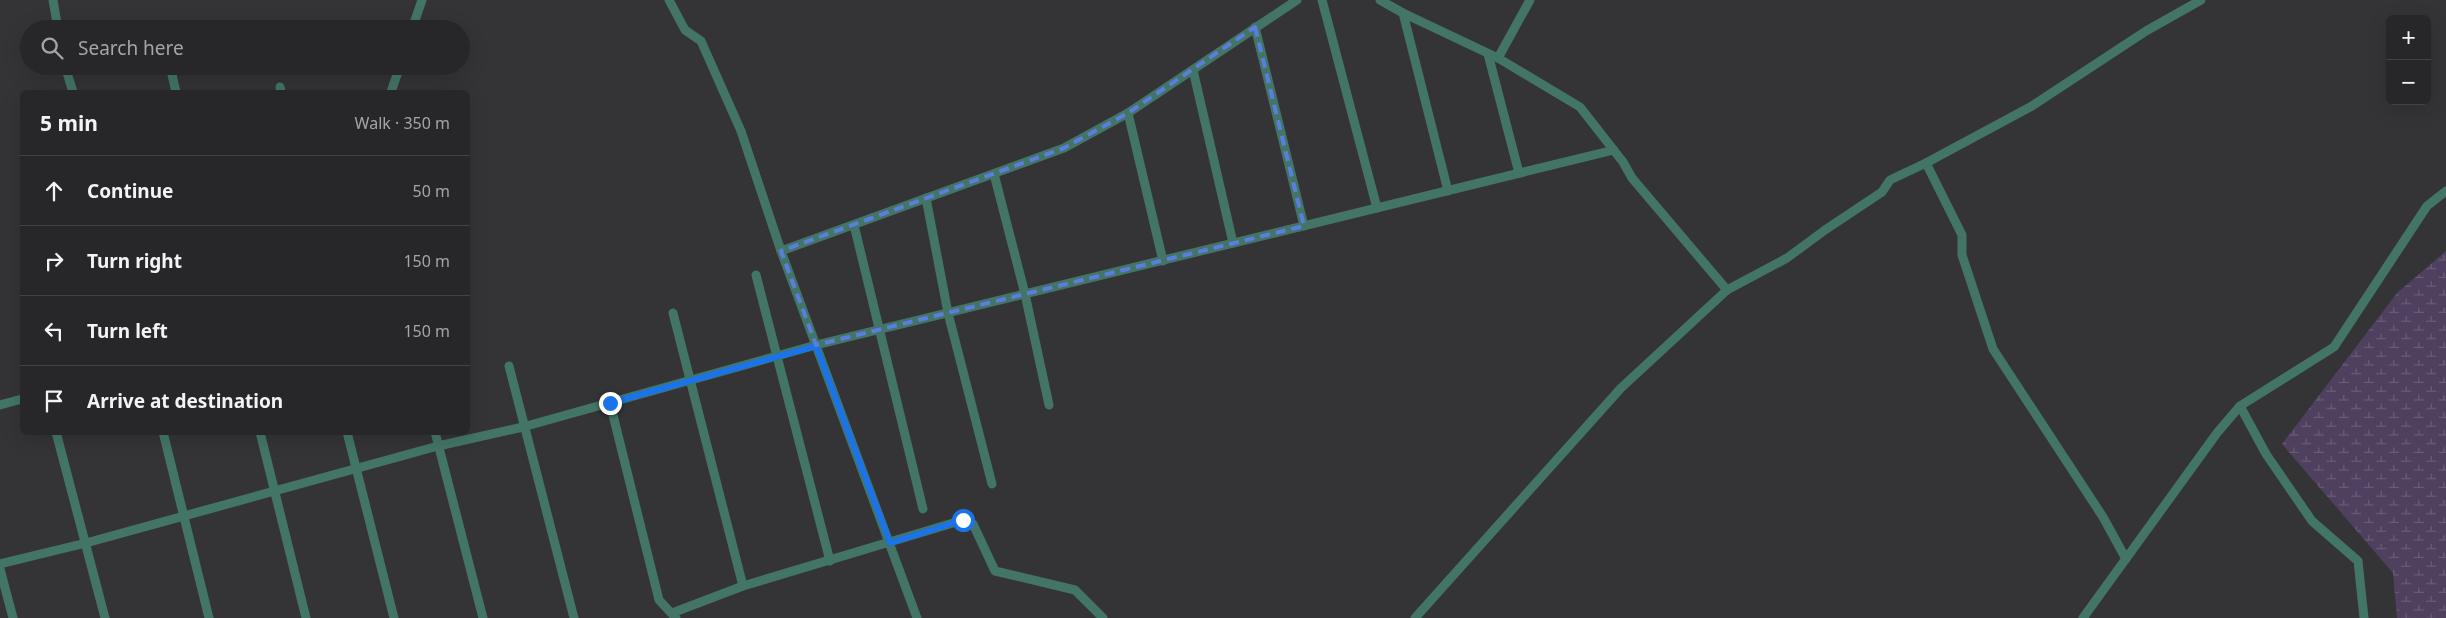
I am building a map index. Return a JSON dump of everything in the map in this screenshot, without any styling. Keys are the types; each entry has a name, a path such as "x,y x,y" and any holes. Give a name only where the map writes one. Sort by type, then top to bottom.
{"street":[{"path":"53,0 56,20"},
{"path":"415,20 422,0"},
{"path":"669,0 685,30 701,41 742,131 781,251 917,618"},
{"path":"781,251 1064,148 1128,113 1297,0"},
{"path":"1322,0 1377,208"},
{"path":"1380,0 1403,13 1498,58 1580,107 1600,135 1614,150 1632,178 1727,290"},
{"path":"1498,58 1530,0"},
{"path":"1415,618 1620,388 1727,290 1787,258 1882,192 1890,180 1926,163 2032,106 2146,31 2201,0"},
{"path":"1403,13 1448,191"},
{"path":"1255,28 1304,226"},
{"path":"1488,54 1519,173"},
{"path":"1193,70 1233,243"},
{"path":"68,75 72,90"},
{"path":"172,75 176,90"},
{"path":"392,90 397,75"},
{"path":"1128,113 1162,261"},
{"path":"0,564 86,543 356,467 523,427 816,346 1614,150"},
{"path":"1926,163 1962,235 1962,255 1994,349 2103,517 2126,559"},
{"path":"994,174 1025,294 1049,405"},
{"path":"2084,618 2217,433 2240,406 2334,347 2427,206 2446,191"},
{"path":"926,198 948,313 992,484"},
{"path":"854,225 923,509"},
{"path":"756,275 830,561"},
{"path":"673,313 692,381 743,586"},
{"path":"509,366 523,427 574,618"},
{"path":"0,405 20,400"},
{"path":"610,403 659,600 674,615 743,586 963,520 973,524 995,571 1075,590 1103,618"},
{"path":"2240,406 2266,454 2312,522 2358,561 2364,618"},
{"path":"57,435 105,618"},
{"path":"164,435 209,618"},
{"path":"261,435 306,618"},
{"path":"348,435 394,618"},
{"path":"436,435 484,618"},
{"path":"0,569 13,618"}],"highlighted area":[{"path":"1255,27 1304,226 816,345 781,251 1064,148 1128,113"}],"green space":[{"path":"2446,251 2446,618 2397,618 2393,573 2282,444 2397,293"}],"route":[{"path":"610,403 816,346 890,543 963,520"}]}
